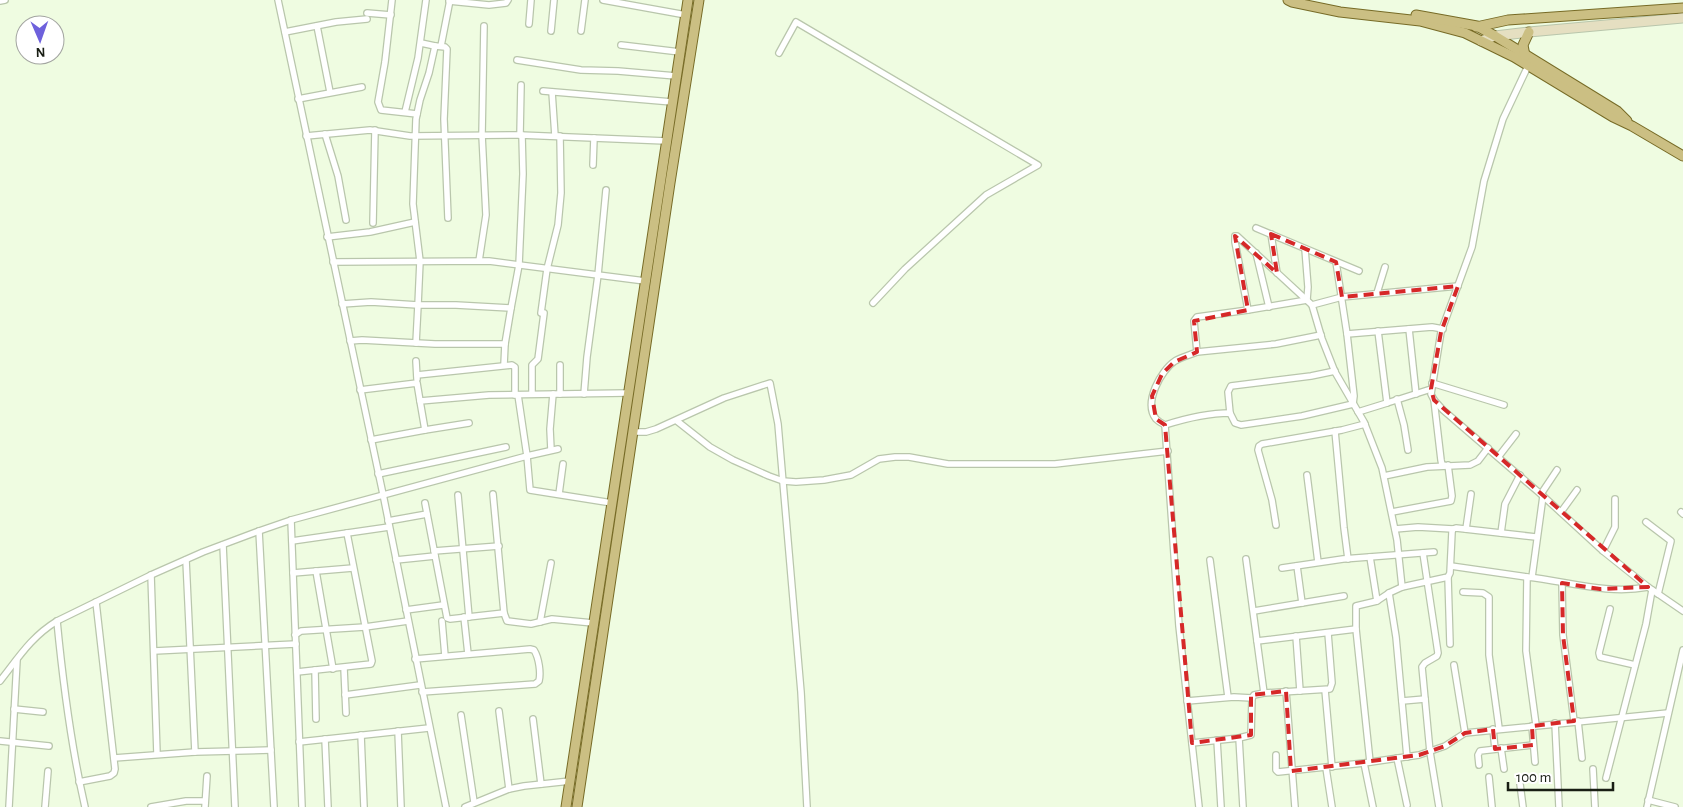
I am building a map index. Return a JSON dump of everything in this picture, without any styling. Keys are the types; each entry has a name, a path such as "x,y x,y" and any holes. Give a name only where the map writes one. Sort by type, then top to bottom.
{"main road":[{"path":"566,807 688,0"},
{"path":"577,807 699,0"},
{"path":"1288,0 1340,12 1420,21 1465,34 1528,66 1613,118 1632,126 1683,156"},
{"path":"1306,0 1319,4 1417,15 1477,26 1617,111 1632,126"},
{"path":"1465,34 1477,26 1508,20 1683,8"},
{"path":"1481,41 1495,36 1529,32 1683,18"},
{"path":"1525,56 1523,45 1529,32"}],"street":[{"path":"0,2 5,0"},
{"path":"278,0 332,262 383,494 446,807"},
{"path":"392,0 378,102 381,110 417,114"},
{"path":"405,112 421,43 426,0"},
{"path":"416,343 420,261 413,204 417,114 420,100 430,74 450,0 489,5 506,3 508,0"},
{"path":"529,24 531,0"},
{"path":"551,31 554,0"},
{"path":"581,31 585,0"},
{"path":"603,0 686,15"},
{"path":"284,32 367,16 391,15"},
{"path":"778,53 796,22 1038,165 986,195 905,269 873,304"},
{"path":"318,26 330,92"},
{"path":"479,261 486,215 482,135 484,26"},
{"path":"421,43 447,49 444,135 448,218"},
{"path":"621,45 680,52"},
{"path":"517,60 581,70 676,76"},
{"path":"1528,66 1503,119 1484,181 1472,247 1443,329 1431,394 1443,410 1520,475 1603,551 1650,589 1683,611"},
{"path":"504,364 505,344 519,265 523,174 521,85"},
{"path":"298,99 362,87"},
{"path":"543,91 672,102"},
{"path":"552,92 555,136 560,136"},
{"path":"306,136 375,130 416,136 521,135 666,141"},
{"path":"373,223 375,130"},
{"path":"325,134 338,176 346,220"},
{"path":"532,394 532,365 538,360 547,269 558,225 561,193 560,136"},
{"path":"593,165 594,138"},
{"path":"584,394 606,190"},
{"path":"327,237 370,232 415,222"},
{"path":"1256,228 1359,271"},
{"path":"1271,234 1277,273"},
{"path":"1248,310 1235,236 1239,237 1256,252 1312,305 1335,371 1365,424 1384,476 1395,529 1402,587"},
{"path":"1305,249 1308,287 1307,300"},
{"path":"1256,252 1269,307"},
{"path":"332,262 479,261 645,281"},
{"path":"1336,262 1347,334 1354,396 1353,404"},
{"path":"1377,293 1385,267"},
{"path":"1312,305 1342,297 1458,286"},
{"path":"1197,352 1194,321 1197,317 1307,300"},
{"path":"342,304 371,302 511,308"},
{"path":"1347,334 1432,327 1443,329"},
{"path":"1409,329 1416,394"},
{"path":"1378,332 1387,402"},
{"path":"1199,807 1179,626 1168,451 1165,425 1156,419 1152,410 1152,396 1162,374 1174,362 1197,352 1276,344 1321,335"},
{"path":"350,341 505,344"},
{"path":"416,361 417,383 425,430"},
{"path":"417,376 504,364 512,365 515,367 516,394 527,456 530,490 612,503"},
{"path":"560,365 560,394"},
{"path":"1335,371 1312,376 1231,386 1228,392 1230,413 1234,423 1241,425 1302,416 1353,404"},
{"path":"360,390 417,383"},
{"path":"634,432 646,432 656,429 724,398 770,383 778,424 783,481 801,692 807,807"},
{"path":"1358,412 1416,394 1431,386 1504,405"},
{"path":"420,401 489,395 628,393"},
{"path":"551,450 550,429 553,394"},
{"path":"1396,399 1404,425 1408,450"},
{"path":"1434,400 1441,460 1442,465 1446,465"},
{"path":"1165,425 1183,419 1215,413 1230,413"},
{"path":"677,421 710,447 734,460 783,481 796,482 851,475 879,459 895,457 948,464 1054,464 1168,451"},
{"path":"371,440 469,423"},
{"path":"1276,525 1270,493 1258,450 1259,446 1365,424"},
{"path":"1334,431 1348,559"},
{"path":"1498,456 1516,434"},
{"path":"378,474 506,447"},
{"path":"1384,476 1427,467 1470,465 1475,463 1488,448"},
{"path":"0,680 35,636 43,630 151,575 223,544 291,520 558,449"},
{"path":"559,494 563,464"},
{"path":"1392,512 1450,501 1452,496 1446,465"},
{"path":"1535,762 1533,745 1534,725 1526,651 1529,577 1542,495 1557,470"},
{"path":"1307,475 1318,562"},
{"path":"1501,533 1505,504 1520,475"},
{"path":"1561,512 1577,490"},
{"path":"493,494 504,613 507,621 531,624 552,618 593,623"},
{"path":"1466,529 1471,494"},
{"path":"458,495 464,549 468,654"},
{"path":"1603,551 1615,527 1615,499"},
{"path":"425,503 443,606 447,618 504,613"},
{"path":"292,540 346,533 427,514"},
{"path":"291,520 302,807"},
{"path":"1646,522 1671,541 1658,594"},
{"path":"1395,529 1418,527 1456,528 1536,537"},
{"path":"1450,644 1448,577 1451,566 1453,529"},
{"path":"259,531 267,645 274,807"},
{"path":"297,672 372,664 346,533"},
{"path":"223,544 235,807"},
{"path":"396,560 464,549 499,546"},
{"path":"1282,568 1318,562 1434,552"},
{"path":"1423,553 1438,653 1437,656 1422,667 1430,752 1439,807"},
{"path":"1370,557 1377,601"},
{"path":"1246,558 1264,693"},
{"path":"186,560 195,752"},
{"path":"1210,560 1228,697"},
{"path":"540,622 551,563"},
{"path":"1297,566 1302,603"},
{"path":"1451,566 1614,590 1650,589"},
{"path":"293,573 353,568"},
{"path":"316,571 333,669"},
{"path":"151,575 157,754"},
{"path":"1373,807 1367,763 1356,629 1356,606 1377,601 1402,587 1448,577"},
{"path":"1562,583 1563,635 1582,758"},
{"path":"1606,778 1646,624 1650,589"},
{"path":"1463,592 1483,593 1489,596 1490,664 1498,748 1504,769"},
{"path":"1390,593 1408,757"},
{"path":"1254,611 1344,596"},
{"path":"80,782 110,776 114,773 114,758 96,602"},
{"path":"406,610 443,606"},
{"path":"1610,609 1599,653 1600,657 1635,665"},
{"path":"295,635 301,631 365,627 408,620"},
{"path":"58,621 63,683 85,807"},
{"path":"442,621 445,656"},
{"path":"1257,641 1356,629"},
{"path":"1188,701 1228,697 1252,698 1254,695 1264,693 1330,689 1332,686 1328,633"},
{"path":"1296,636 1300,691"},
{"path":"154,651 296,644"},
{"path":"415,659 530,649 534,650 536,654 540,677 539,681 535,684 422,692"},
{"path":"1647,807 1683,650"},
{"path":"9,807 17,660"},
{"path":"1454,665 1465,732"},
{"path":"344,668 346,713"},
{"path":"314,670 316,718"},
{"path":"345,695 420,685"},
{"path":"1325,690 1332,807"},
{"path":"1286,691 1295,807"},
{"path":"1192,742 1240,738 1251,735 1252,698"},
{"path":"1402,700 1425,699"},
{"path":"14,709 43,712"},
{"path":"499,710 509,789"},
{"path":"1276,755 1276,770 1278,772 1367,763 1430,752 1445,746 1465,732 1668,713"},
{"path":"461,715 473,804"},
{"path":"533,719 541,784"},
{"path":"1555,723 1559,807"},
{"path":"299,742 429,728"},
{"path":"398,732 401,807"},
{"path":"361,735 364,807"},
{"path":"1240,738 1243,807"},
{"path":"325,739 328,807"},
{"path":"1218,740 1221,807"},
{"path":"0,741 49,746"},
{"path":"1479,765 1478,752 1480,751 1533,745"},
{"path":"114,758 195,752 272,750"},
{"path":"1397,758 1406,805"},
{"path":"1588,807 1595,807 1593,769"},
{"path":"46,807 48,771"},
{"path":"151,807 175,802 205,804 206,776"},
{"path":"1489,777 1492,807"},
{"path":"465,807 509,789 570,781"},
{"path":"1520,784 1523,807"},
{"path":"1648,800 1675,807"}],"highlighted area":[{"path":"1271,234 1336,262 1342,297 1458,286 1441,332 1431,389 1434,400 1648,587 1600,589 1562,583 1563,635 1574,721 1532,726 1533,745 1495,749 1493,729 1465,733 1445,746 1419,755 1291,771 1286,691 1251,695 1251,735 1192,743 1165,425 1156,419 1152,396 1162,374 1174,362 1197,352 1194,321 1248,310 1235,236 1277,273"}]}
